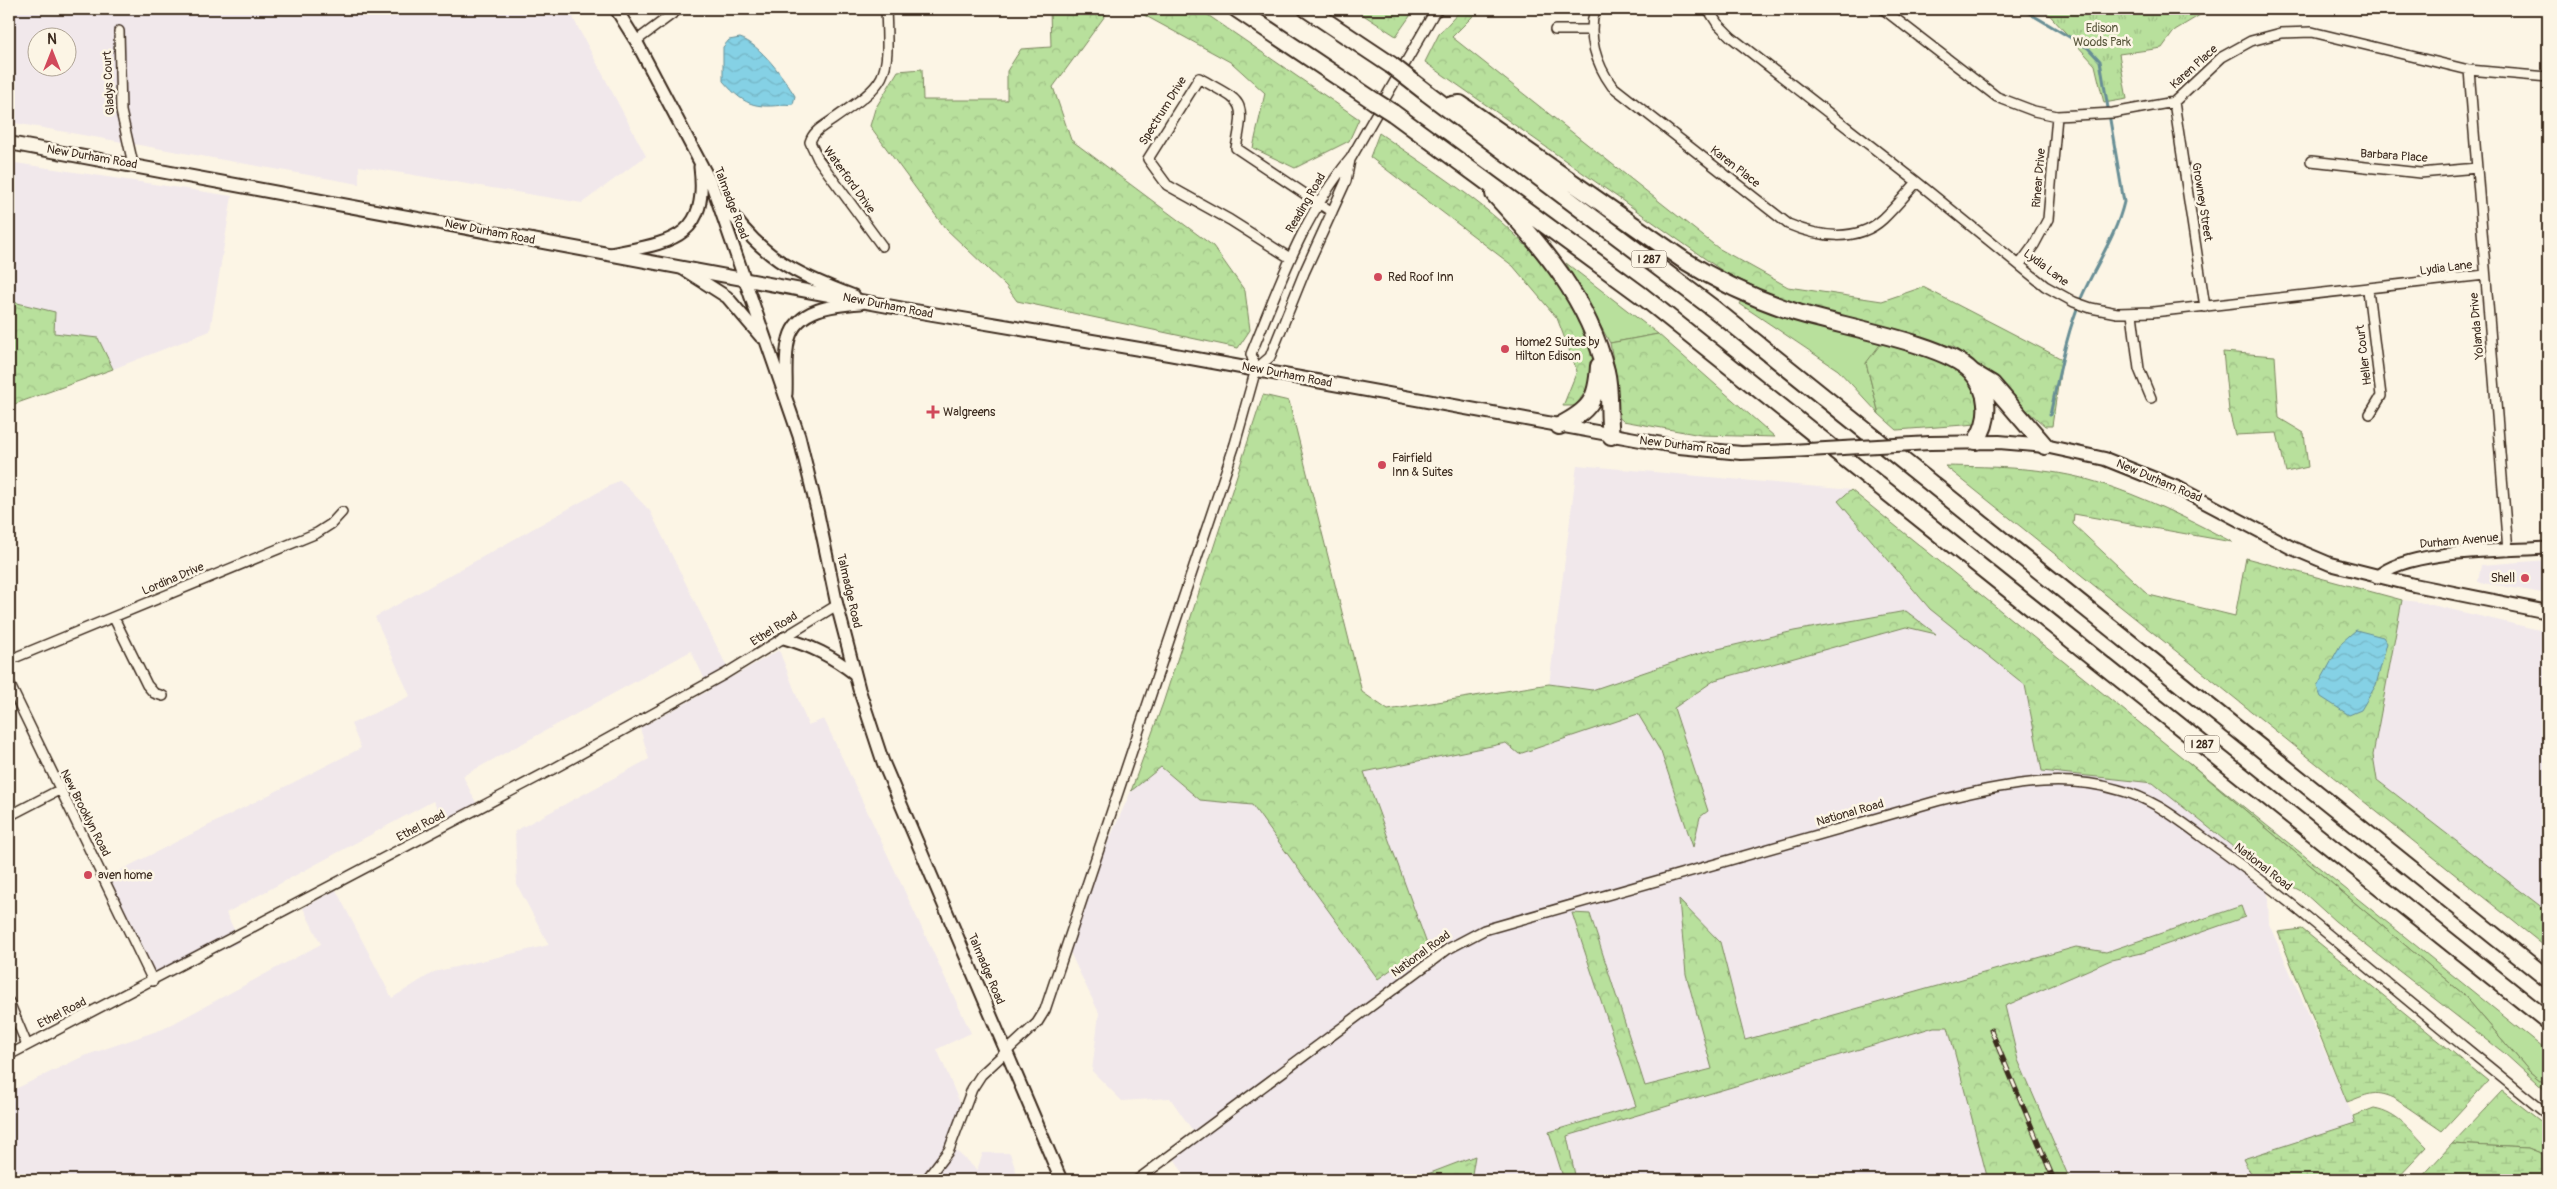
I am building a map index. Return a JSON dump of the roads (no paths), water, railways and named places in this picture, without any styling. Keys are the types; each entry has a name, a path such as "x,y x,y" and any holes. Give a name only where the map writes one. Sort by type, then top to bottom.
{"highway":[{"name":"I 287","path":"1238,9 1467,165 1641,295 1811,429 2548,1021"},
{"name":"I 287","path":"1307,9 1391,65 1661,268 1766,350 2548,979"},
{"path":"1445,106 1460,104 1682,259 1718,281 1793,311 1921,346 1953,359 1992,384 2044,446"},
{"path":"1467,165 1562,272 1582,305 1606,373 1611,436"},
{"path":"1560,426 1585,411 1592,401 1598,381 1600,352"},
{"path":"1971,371 1987,405 1986,422 1976,441"}],"main road":[{"name":"New Durham Road","path":"9,143 132,164 1014,329 1256,369 1611,436 1704,450 1791,452 1976,441 2044,446 2105,459 2129,467 2208,502 2292,548 2330,564 2377,577 2548,612"}],"street":[{"name":"Talmadge Road","path":"616,9 636,41 712,185 799,436 837,605 855,674 883,762 1061,1180"},
{"path":"636,41 679,9"},
{"name":"Waterford Drive","path":"882,246 818,159 810,142 816,131 864,98 882,80 886,70 887,54 886,9"},
{"name":"Karen Place","path":"1595,9 1592,30 1597,57 1612,86 1788,224 1806,232 1829,236 1847,235 1863,230 1882,220 1917,182"},
{"name":"Lydia Lane","path":"1708,9 1717,23 1731,37 1917,182 2045,286 2074,302 2104,311 2132,314 2368,290 2485,275"},
{"name":"Karen Place","path":"1883,9 1990,92 2011,103 2057,116 2113,113 2174,102 2222,57 2250,41 2281,33 2312,32 2469,70 2548,77"},
{"path":"1351,158 1436,10"},
{"path":"1555,30 1592,30"},
{"name":"Gladys Court","path":"119,31 121,111 132,164"},
{"name":"Yolanda Drive","path":"2469,70 2508,551"},
{"name":"Spectrum Drive","path":"1290,258 1230,220 1167,185 1148,159 1199,78 1236,99 1242,116 1236,148 1332,212"},
{"name":"Growney Street","path":"2174,102 2205,307"},
{"name":"Rinear Drive","path":"2020,264 2034,245 2048,219 2057,116"},
{"name":"Reading Road","path":"1351,158 1346,181 1304,273 1270,357 1256,369 1251,354 1290,258 1318,203 1334,178 1351,158"},
{"path":"610,254 670,241 691,224 700,200 702,183 699,160"},
{"name":"Barbara Place","path":"2310,161 2420,173 2477,168"},
{"path":"712,185 737,223 752,241 772,257 815,281 872,303"},
{"path":"682,268 727,297 766,344"},
{"name":"Heller Court","path":"2368,290 2381,396 2370,414"},
{"path":"786,401 789,339 795,326 807,315 825,307 872,303"},
{"path":"2132,314 2140,369 2151,398"},
{"path":"926,1180 949,1150 972,1090 981,1075 1037,1023 1045,1010 1232,453 1256,369"},
{"name":"Lordina Drive","path":"9,660 317,533 331,524 342,512"},
{"name":"Durham Avenue","path":"2377,577 2391,566 2420,558 2548,548"},
{"name":"Ethel Road","path":"9,1055 553,769 725,674 837,605"},
{"path":"114,618 147,685 154,693 163,696"},
{"path":"784,638 809,645 835,658 855,674"},
{"name":"New Brooklyn Road","path":"9,683 59,790 100,868 152,981"},
{"name":"National Road","path":"1137,1180 1448,949 1484,930 1937,801 1989,788 2034,782 2079,783 2118,789 2146,799 2168,813 2253,873 2548,1116"},
{"path":"9,816 59,790"},
{"path":"9,1002 27,1045"}],"water":[{"path":"740,38 748,41 755,47 778,71 795,96 793,104 762,106 746,102 723,81 723,47 729,40"},
{"path":"2356,630 2383,637 2387,643 2376,685 2361,710 2349,715 2321,697 2317,687 2342,642"}],"waterway":[{"path":"2022,9 2088,48 2100,61 2124,202 2116,227 2076,310 2063,355 2050,415"}],"railway":[{"path":"1991,1030 2054,1180"}],"place":[{"name":"Red Roof Inn","path":"1378,277"},
{"name":"Home2 Suites by Hilton Edison","path":"1505,349"},
{"name":"Walgreens","path":"933,412"},
{"name":"Fairfield Inn & Suites","path":"1382,465"},
{"name":"Shell","path":"2525,578"},
{"name":"aven home","path":"88,875"}],"park label":[{"name":"Edison Woods Park","path":"2102,35"}]}
